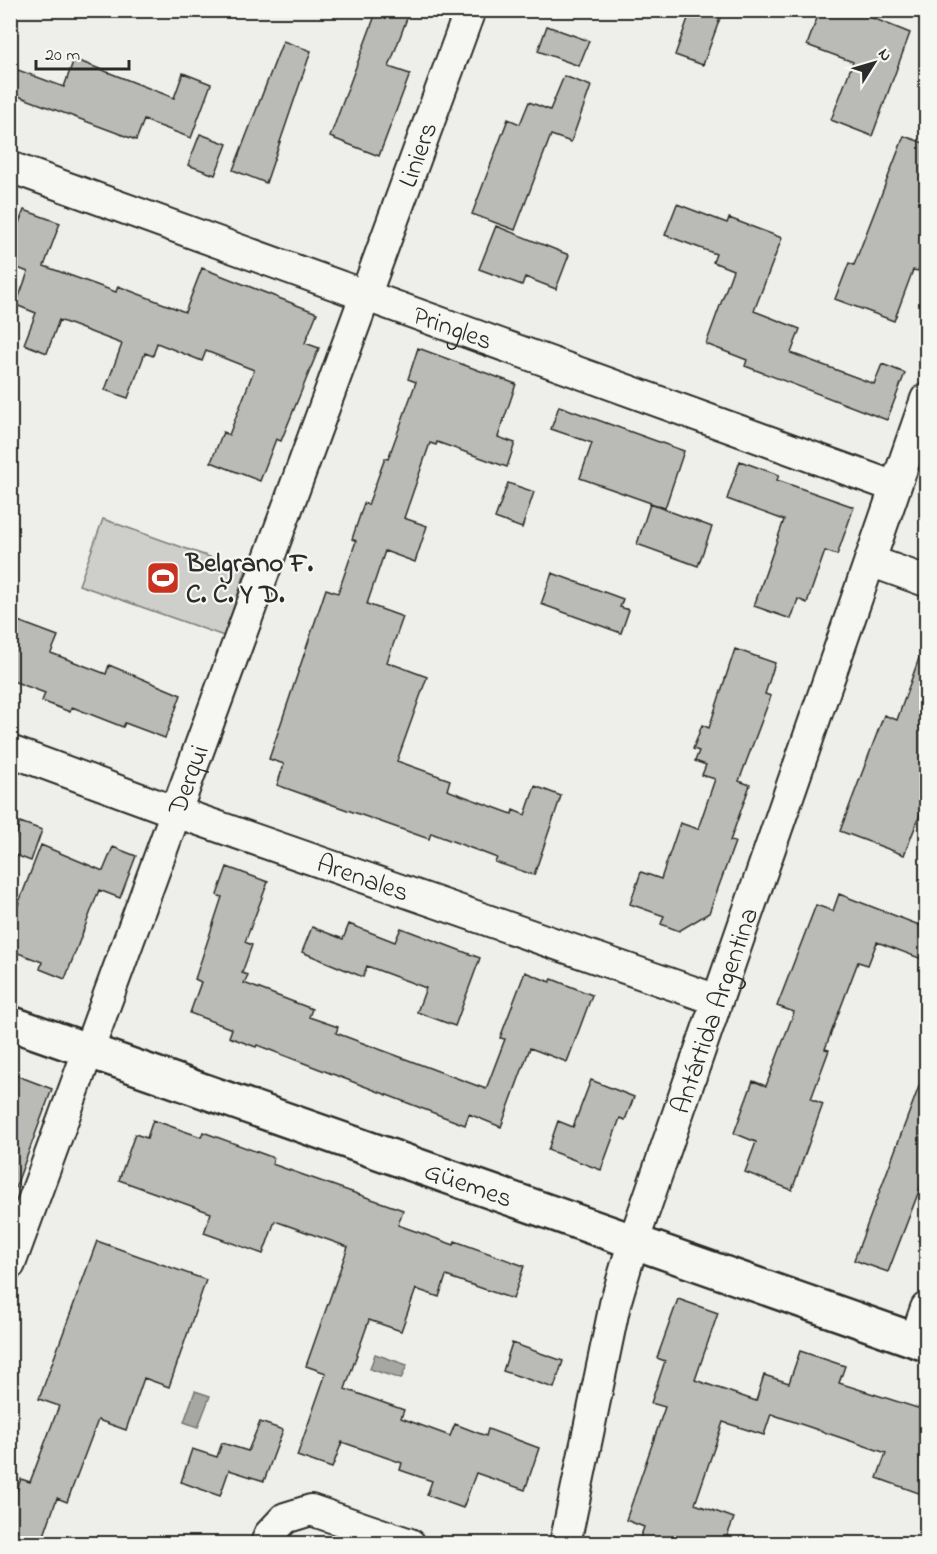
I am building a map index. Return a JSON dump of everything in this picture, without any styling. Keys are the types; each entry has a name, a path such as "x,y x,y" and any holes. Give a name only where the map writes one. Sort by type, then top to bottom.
{"street":[{"name":"Liniers","path":"363,296 470,10"},
{"name":"Pringles","path":"10,167 895,487"},
{"name":"Derqui","path":"10,1264 363,296"},
{"name":"Antártida Argentina","path":"565,1544 615,1304 633,1243 927,399"},
{"path":"870,561 927,581"},
{"name":"Arenales","path":"10,751 176,812 717,1000"},
{"name":"Güemes","path":"10,1023 921,1342"},
{"path":"921,1342 927,1308"},
{"path":"266,1544 269,1535 285,1518 311,1510 410,1544"}],"shaded area":[{"name":"Belgrano F. C. C. Y D.","path":"103,519 246,570 224,636 79,585"},
{"path":"375,1354 407,1365 401,1379 370,1369"},
{"path":"195,1391 210,1396 198,1427 184,1422"}],"building":[{"path":"377,10 410,10 389,67 410,74 379,156 330,137"},
{"path":"691,10 723,10 703,65 675,55"},
{"path":"820,10 853,10 910,33 872,136 831,120 853,62 807,45"},
{"path":"547,26 589,41 579,66 538,51"},
{"path":"283,41 311,51 266,183 233,170"},
{"path":"74,59 174,98 183,73 211,84 191,138 144,120 136,140 10,93 10,67 64,87"},
{"path":"564,76 591,86 571,142 551,135 515,230 472,214 508,119 520,124 529,102 550,110"},
{"path":"200,134 227,144 215,175 188,165"},
{"path":"904,136 927,144 927,247 918,271 913,270 894,321 835,299 849,263 854,265"},
{"path":"677,204 727,223 729,218 782,238 754,311 800,329 791,353 874,384 882,364 905,373 887,420 745,366 747,360 706,344 733,270 713,262 716,254 665,235"},
{"path":"24,210 60,223 44,266 116,292 118,286 185,312 202,268 317,313 305,343 319,348 281,441 276,439 260,481 211,462 223,432 229,435 254,370 206,351 202,361 157,343 153,356 145,353 128,398 105,390 122,344 59,320 47,353 24,344 36,313 16,305 28,272 10,265 10,246"},
{"path":"496,226 569,255 556,289 525,277 522,285 479,269"},
{"path":"418,348 516,384 498,437 515,443 507,467 437,442 436,445 430,443 404,518 427,526 415,562 385,551 367,604 403,617 387,662 427,677 397,761 450,780 447,790 512,814 513,810 525,815 535,786 561,796 534,875 495,862 497,858 431,833 429,839 277,785 284,764 269,759 326,589 338,593 356,541 352,539 364,503 368,505 385,458 388,459 416,382 408,379"},
{"path":"559,406 684,451 665,508 580,478 592,443 551,429"},
{"path":"740,461 779,475 777,480 854,507 837,555 825,551 807,603 798,599 791,619 754,606 784,520 727,499"},
{"path":"508,483 534,492 522,528 495,518"},
{"path":"650,504 712,527 698,566 637,544"},
{"path":"552,573 623,599 620,607 629,610 621,633 541,604"},
{"path":"10,618 58,636 51,653 106,674 109,665 181,695 165,738 125,723 123,727 72,707 70,712 42,701 45,693 10,680"},
{"path":"923,647 927,648 927,797 904,855 840,831 884,715 897,720"},
{"path":"735,649 775,663 765,694 771,696 739,781 750,785 730,841 735,842 709,913 679,931 661,924 664,916 630,904 641,872 661,879 680,823 698,829 715,779 702,775 706,765 695,761 699,751 693,749 702,725 709,728"},
{"path":"20,822 42,830 31,861 10,853"},
{"path":"41,845 103,871 113,847 136,856 120,898 99,890 65,979 40,969 42,962 10,950 10,926"},
{"path":"227,867 268,882 245,942 252,945 242,973 248,975 244,983 312,1009 309,1017 338,1027 336,1033 486,1089 505,1039 500,1038 525,972 550,982 552,979 592,995 567,1062 530,1048 501,1127 469,1114 465,1125 257,1045 256,1047 229,1037 232,1029 190,1013 201,982 195,979 222,897 217,895"},
{"path":"839,894 927,928 927,961 877,942 868,965 858,962 825,1049 829,1050 811,1099 823,1104 792,1190 745,1172 756,1142 734,1133 753,1081 766,1086 794,1012 777,1006 816,905 833,911"},
{"path":"349,924 395,942 401,928 480,958 455,1026 417,1012 426,988 367,966 363,977 302,952 312,927 343,939"},
{"path":"10,1073 52,1089 13,1194 10,1194"},
{"path":"924,1073 927,1073 927,1170 888,1272 854,1260"},
{"path":"591,1080 634,1097 625,1120 620,1118 601,1170 548,1150 558,1121 573,1127"},
{"path":"153,1120 201,1137 203,1132 274,1158 272,1164 403,1210 398,1225 454,1245 455,1241 524,1266 513,1299 446,1276 439,1297 416,1289 401,1331 369,1320 345,1389 404,1410 401,1418 450,1436 455,1424 486,1436 488,1429 539,1448 525,1490 476,1473 463,1508 427,1495 432,1481 400,1470 402,1463 342,1442 332,1468 297,1456 326,1373 306,1366 348,1247 275,1221 263,1254 204,1233 211,1213 119,1180 135,1134 147,1138"},
{"path":"97,1241 206,1280 169,1387 144,1378 126,1430 98,1420 67,1502 57,1498 41,1544 10,1544 10,1490 16,1492 21,1479 30,1482 59,1406 39,1399"},
{"path":"678,1299 718,1313 695,1380 756,1401 764,1375 789,1383 800,1351 845,1366 839,1383 927,1411 927,1496 877,1478 886,1453 771,1414 764,1435 723,1422 695,1504 734,1518 724,1544 638,1544 644,1527 626,1520 665,1407 651,1403 665,1361 657,1358"},
{"path":"512,1343 563,1361 554,1388 503,1371"},
{"path":"260,1422 283,1430 264,1481 229,1470 220,1496 181,1482 192,1449 217,1457 222,1443 248,1451"}],"place":[{"name":"Belgrano F. C. C. Y D.","path":"163,578"}]}
